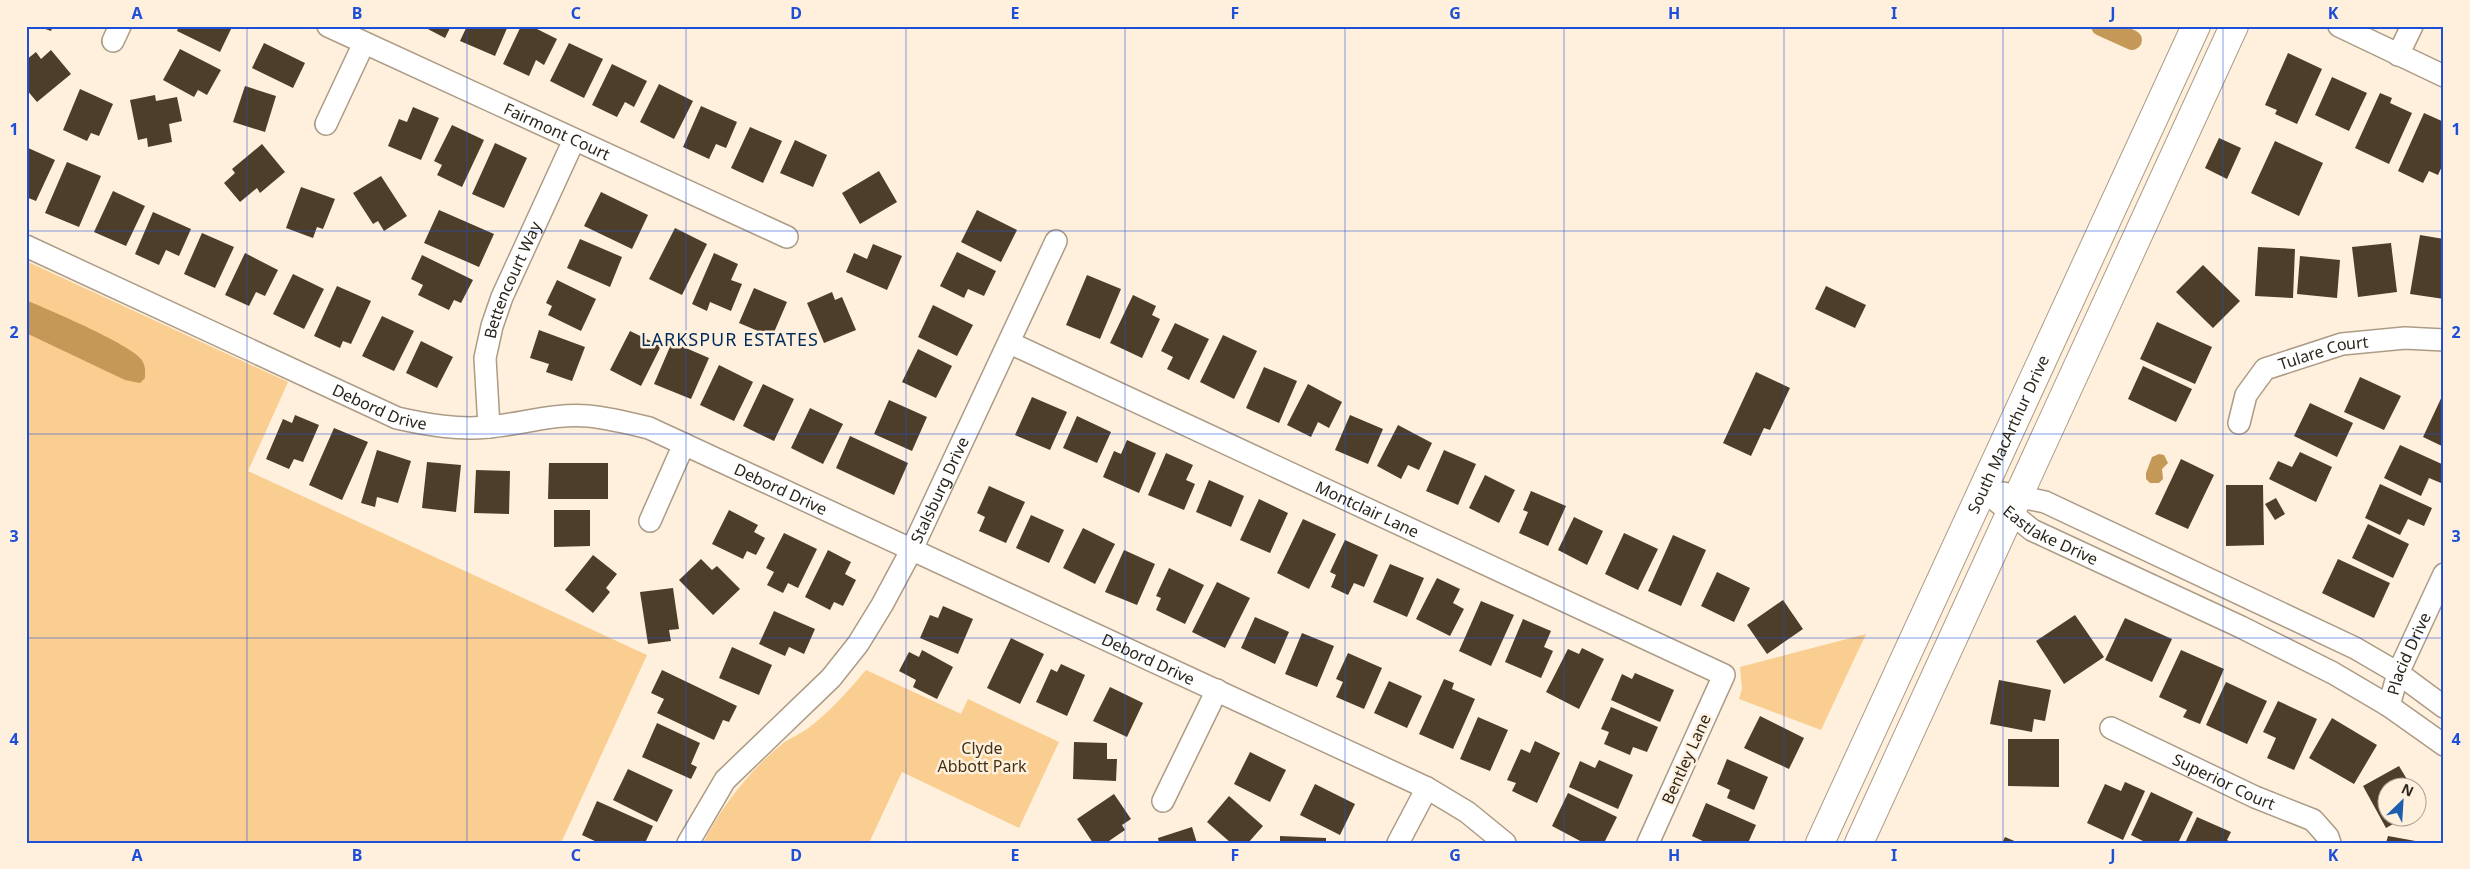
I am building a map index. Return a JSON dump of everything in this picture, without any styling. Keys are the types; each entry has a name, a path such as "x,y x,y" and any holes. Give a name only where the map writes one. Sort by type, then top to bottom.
{"main road":[{"name":"South MacArthur Drive","path":"1820,843 2196,26"},
{"path":"1859,843 2234,26"}],"street":[{"name":"Fairmont Court","path":"328,26 787,237"},
{"path":"2339,26 2444,76"},
{"path":"2398,55 2412,26"},
{"path":"326,124 364,43"},
{"name":"Bettencourt Way","path":"489,427 485,358 492,326 502,297 574,140"},
{"name":"Stalsburg Drive","path":"688,843 725,780 832,678 858,644 912,549 1010,343 1056,241"},
{"name":"Debord Drive","path":"26,246 398,418 441,426 489,427 558,416 588,416 649,428 1427,788 1466,812 1505,843"},
{"name":"Tulare Court","path":"2239,423 2246,395 2265,368 2342,344 2405,338 2444,340"},
{"name":"Montclair Lane","path":"1010,343 1724,675"},
{"path":"650,521 684,444"},
{"name":"Eastlake Drive","path":"1983,490 2014,505 2032,530 2241,627 2390,706 2444,745"},
{"name":"Eastlake Drive","path":"2014,505 2045,502 2168,559 2318,630 2398,673 2444,707"},
{"name":"Placid Drive","path":"2390,706 2398,673 2444,574"},
{"name":"Bentley Lane","path":"1648,843 1724,675"},
{"path":"1164,801 1217,690"},
{"name":"Superior Court","path":"2111,728 2255,797 2313,820 2328,837 2330,843"},
{"path":"1398,843 1427,788"}],"green space":[{"path":"26,261 288,382 248,471 647,655 561,843 26,843"},
{"path":"1866,634 1821,730 1739,699 1742,689 1740,667"},
{"name":"Clyde Abbott Park","path":"866,670 961,714 968,699 1059,742 1019,828 902,772 869,843 703,843 710,829 737,790 758,766 784,743 804,731 823,716"}],"shaded area":[{"path":"26,300 121,344 141,359 145,368 145,378 140,383 125,380 26,333"},
{"path":"2159,454 2164,455 2168,463 2162,469 2163,479 2159,483 2150,483 2146,479 2146,473 2152,457"}],"building":[{"path":"37,26 53,26 51,31"},
{"path":"179,26 232,27 220,52 177,31"},
{"path":"422,26 451,26 445,38"},
{"path":"467,26 508,26 495,56 460,41"},
{"path":"521,26 531,26 557,39 544,65 536,60 529,76 503,64"},
{"path":"264,43 305,63 293,88 252,68"},
{"path":"569,43 603,59 584,98 550,81"},
{"path":"180,49 221,70 207,95 198,90 194,97 163,80"},
{"path":"51,50 71,74 37,102 26,89 26,60 36,52 41,59"},
{"path":"2288,53 2322,69 2297,124 2275,114 2277,110 2265,105"},
{"path":"612,64 647,81 634,107 625,102 617,117 592,105"},
{"path":"2332,77 2367,93 2349,131 2315,115"},
{"path":"659,84 693,101 674,139 640,122"},
{"path":"245,86 276,96 265,132 233,122"},
{"path":"80,89 113,104 99,136 91,133 87,141 63,130"},
{"path":"2380,93 2392,98 2390,103 2412,113 2389,164 2355,148"},
{"path":"155,95 156,101 177,97 182,121 169,124 172,142 148,147 147,138 138,140 130,100"},
{"path":"701,106 737,122 726,148 716,144 709,159 683,147"},
{"path":"413,107 439,118 421,160 388,146 399,119 407,122"},
{"path":"2424,113 2444,122 2444,162 2438,175 2429,171 2423,183 2398,171"},
{"path":"452,125 484,140 462,187 437,175 442,165 434,161"},
{"path":"750,127 782,141 763,183 731,168"},
{"path":"2219,138 2241,148 2227,179 2205,168"},
{"path":"795,140 827,155 813,187 780,173"},
{"path":"2275,141 2323,163 2299,216 2251,193"},
{"path":"495,143 527,158 504,208 472,194"},
{"path":"262,144 285,172 260,193 257,188 240,202 224,183 235,173 232,169"},
{"path":"26,147 55,160 36,201 26,197"},
{"path":"67,162 101,176 79,227 45,213"},
{"path":"879,171 897,202 860,224 842,193"},
{"path":"381,176 407,216 384,231 378,221 373,224 353,193"},
{"path":"301,187 335,199 323,229 317,227 313,238 286,228"},
{"path":"113,191 145,206 126,246 94,232"},
{"path":"601,192 648,215 632,249 584,226"},
{"path":"439,210 494,234 479,267 424,243"},
{"path":"977,210 1017,230 1001,262 961,242"},
{"path":"153,212 191,229 179,256 166,250 159,265 135,254"},
{"path":"675,228 707,244 682,295 649,279"},
{"path":"202,233 234,247 215,288 184,274"},
{"path":"2420,235 2444,239 2444,299 2410,294"},
{"path":"580,239 622,257 610,287 567,268"},
{"path":"2391,243 2397,292 2358,297 2352,247"},
{"path":"873,244 902,256 887,290 846,272 854,253 867,259"},
{"path":"2258,247 2295,249 2293,298 2255,296"},
{"path":"957,252 996,271 984,296 968,289 964,298 940,286"},
{"path":"245,253 278,270 265,296 256,292 249,306 225,295"},
{"path":"714,253 738,264 731,280 742,284 731,311 710,302 707,311 692,304"},
{"path":"422,255 473,280 461,303 454,300 449,310 418,295 423,285 411,279"},
{"path":"2300,256 2340,260 2337,298 2297,294"},
{"path":"2203,265 2240,301 2213,328 2176,292"},
{"path":"293,274 324,289 304,329 273,314"},
{"path":"1087,275 1121,289 1100,339 1066,325"},
{"path":"557,280 596,299 581,331 548,315 552,306 546,303"},
{"path":"337,286 371,301 351,344 343,341 340,348 314,336"},
{"path":"1826,286 1866,305 1855,328 1815,309"},
{"path":"754,288 787,302 772,337 739,323"},
{"path":"832,292 835,300 842,297 856,330 824,343 807,303"},
{"path":"1133,295 1156,306 1152,315 1160,319 1142,358 1110,343"},
{"path":"933,305 973,325 957,356 918,337"},
{"path":"382,316 414,331 394,371 362,356"},
{"path":"2157,322 2212,347 2195,384 2140,359"},
{"path":"1175,323 1209,339 1189,380 1167,369 1173,357 1161,351"},
{"path":"539,330 585,347 572,381 546,372 549,364 530,358"},
{"path":"630,331 661,346 641,386 610,370"},
{"path":"1223,335 1257,351 1234,399 1200,382"},
{"path":"421,341 453,357 437,388 406,373"},
{"path":"672,342 709,358 691,399 654,384"},
{"path":"918,349 952,366 936,398 902,382"},
{"path":"719,365 753,382 734,421 700,405"},
{"path":"2143,366 2192,389 2176,422 2128,399"},
{"path":"1264,367 1297,381 1279,423 1246,408"},
{"path":"1756,372 1790,388 1770,430 1764,428 1751,456 1723,443"},
{"path":"2360,377 2401,396 2384,430 2344,412"},
{"path":"763,384 794,399 774,441 743,426"},
{"path":"1308,384 1342,402 1329,428 1318,422 1311,437 1287,425"},
{"path":"2444,392 2444,447 2423,437"},
{"path":"1032,397 1067,412 1050,450 1015,435"},
{"path":"889,400 927,417 912,451 874,434"},
{"path":"2310,403 2353,423 2337,457 2294,436"},
{"path":"810,408 843,424 823,464 791,448"},
{"path":"295,415 319,425 303,462 294,459 289,469 266,459 283,419 292,423"},
{"path":"1350,415 1383,429 1368,464 1335,450"},
{"path":"1077,416 1111,432 1097,463 1063,448"},
{"path":"1398,425 1432,443 1419,470 1408,465 1401,479 1377,466"},
{"path":"334,428 368,442 342,500 309,485"},
{"path":"850,436 908,463 894,495 836,468"},
{"path":"1127,440 1156,453 1139,493 1103,477 1114,451 1121,454"},
{"path":"2400,445 2444,465 2444,477 2441,483 2429,478 2421,496 2384,478"},
{"path":"377,450 411,461 398,503 377,497 375,507 361,503"},
{"path":"1444,450 1476,464 1458,505 1426,491"},
{"path":"2300,452 2332,467 2316,502 2269,479 2278,461 2292,467"},
{"path":"1166,453 1193,465 1186,480 1195,484 1184,510 1148,495"},
{"path":"2181,459 2214,475 2188,529 2155,514"},
{"path":"427,462 461,465 456,512 422,508"},
{"path":"549,463 608,463 608,499 548,499"},
{"path":"476,470 510,471 509,514 474,513"},
{"path":"1485,475 1515,490 1499,523 1469,508"},
{"path":"1209,480 1244,496 1231,527 1196,512"},
{"path":"2380,484 2432,508 2424,526 2408,519 2400,535 2365,518"},
{"path":"2226,485 2263,485 2264,545 2226,546"},
{"path":"989,486 1025,502 1006,543 979,531 985,517 977,513"},
{"path":"1531,491 1566,506 1548,546 1519,533 1528,512 1523,510"},
{"path":"2276,498 2285,514 2275,520 2265,504"},
{"path":"1259,499 1288,513 1270,553 1240,540"},
{"path":"554,510 590,510 590,546 554,547"},
{"path":"729,510 758,525 754,532 765,538 756,555 747,551 743,559 712,544"},
{"path":"1031,515 1064,530 1049,563 1016,548"},
{"path":"1574,517 1603,531 1587,565 1558,550"},
{"path":"1303,519 1336,534 1309,589 1277,573"},
{"path":"2368,524 2409,544 2393,578 2352,558"},
{"path":"1083,528 1115,544 1095,584 1063,568"},
{"path":"784,533 817,549 798,588 788,583 783,593 767,585 774,572 766,568"},
{"path":"1624,533 1658,549 1638,590 1605,574"},
{"path":"1673,535 1706,550 1681,606 1648,591"},
{"path":"1345,540 1378,555 1364,587 1354,583 1348,595 1331,587 1336,575 1330,572"},
{"path":"828,550 851,562 845,574 856,580 843,606 834,602 830,610 805,597"},
{"path":"1124,550 1155,564 1137,605 1105,592"},
{"path":"593,555 617,574 606,588 610,592 593,613 565,590"},
{"path":"701,559 712,570 717,566 740,589 713,615 679,580"},
{"path":"2338,559 2390,583 2374,618 2322,593"},
{"path":"1390,564 1424,578 1407,617 1373,602"},
{"path":"1169,568 1204,585 1185,624 1156,610 1161,598 1156,596"},
{"path":"1717,572 1750,588 1734,622 1701,606"},
{"path":"1437,578 1460,589 1453,603 1464,609 1450,636 1416,619"},
{"path":"1217,582 1250,598 1225,648 1192,632"},
{"path":"673,588 679,629 669,630 671,641 648,644 640,592"},
{"path":"1783,600 1803,629 1767,654 1747,625"},
{"path":"1481,601 1514,615 1491,666 1459,651"},
{"path":"943,606 973,619 958,654 920,638 930,615 938,618"},
{"path":"774,611 815,629 804,654 789,647 785,656 759,644"},
{"path":"2075,615 2104,657 2064,684 2036,641"},
{"path":"1255,617 1289,632 1275,664 1241,648"},
{"path":"2125,618 2172,639 2152,682 2105,660"},
{"path":"1523,619 1551,631 1544,647 1553,651 1541,678 1505,662"},
{"path":"1302,633 1334,646 1317,687 1285,674"},
{"path":"1011,638 1044,654 1020,704 987,688"},
{"path":"732,647 772,665 759,695 719,678"},
{"path":"1582,648 1604,659 1579,709 1546,692 1568,649 1579,654"},
{"path":"922,650 953,667 937,699 913,687 916,680 899,671 909,652 919,657"},
{"path":"2181,650 2224,669 2200,724 2183,717 2187,710 2159,697"},
{"path":"1348,653 1382,668 1364,709 1336,697 1343,682 1336,679"},
{"path":"1061,664 1085,675 1067,716 1036,702 1051,669 1057,672"},
{"path":"662,670 737,706 729,722 723,720 714,740 657,713 664,699 651,693"},
{"path":"1635,673 1674,690 1660,722 1611,700 1622,674 1632,679"},
{"path":"1444,679 1454,683 1452,689 1475,699 1453,749 1419,734"},
{"path":"1999,680 2051,690 2045,721 2034,719 2032,732 1990,724"},
{"path":"1389,681 1422,696 1407,728 1374,713"},
{"path":"2226,682 2267,701 2247,744 2206,725"},
{"path":"1110,687 1143,703 1127,737 1093,721"},
{"path":"2278,701 2317,719 2294,770 2267,758 2276,738 2263,732"},
{"path":"1611,707 1658,727 1647,752 1633,747 1630,755 1604,744 1609,732 1601,729"},
{"path":"1760,716 1804,738 1789,769 1744,748"},
{"path":"1478,717 1508,730 1490,771 1460,759"},
{"path":"2332,718 2377,745 2354,784 2309,758"},
{"path":"657,723 700,743 691,764 697,767 691,779 642,757"},
{"path":"2008,739 2059,739 2059,787 2008,786"},
{"path":"1535,741 1560,753 1537,803 1512,791 1516,783 1507,780 1521,749 1530,753"},
{"path":"1074,742 1107,743 1107,759 1117,759 1116,781 1073,779"},
{"path":"1250,752 1286,770 1270,802 1234,784"},
{"path":"1727,759 1768,777 1754,810 1727,798 1730,790 1717,784"},
{"path":"1599,760 1633,775 1618,809 1569,787 1580,761 1595,768"},
{"path":"2399,766 2405,776 2381,776"},
{"path":"628,769 673,790 657,822 613,800"},
{"path":"2378,778 2378,813 2363,786"},
{"path":"2125,782 2145,791 2123,840 2087,823 2105,784 2121,791"},
{"path":"1315,784 1355,804 1340,835 1300,815"},
{"path":"2151,792 2193,812 2178,843 2147,843 2131,835"},
{"path":"1568,793 1617,817 1604,843 1584,843 1552,826"},
{"path":"1114,794 1131,819 1122,825 1125,830 1106,843 1093,843 1077,819"},
{"path":"1229,796 1263,826 1248,843 1231,843 1207,822"},
{"path":"597,801 653,826 645,843 599,843 582,835"},
{"path":"1706,803 1756,825 1748,843 1707,843 1692,836"},
{"path":"2197,817 2231,832 2227,840 2232,843 2185,843"},
{"path":"1192,827 1197,843 1159,843 1158,838"},
{"path":"1280,836 1326,838 1326,843 1280,843"},
{"path":"2388,836 2421,842 2421,843 2386,843"},
{"path":"2005,837 2019,843 2002,843"}],"waterway":[{"path":"2101,26 2132,40"}],"district":[{"name":"LARKSPUR ESTATES","path":"730,339"}]}
